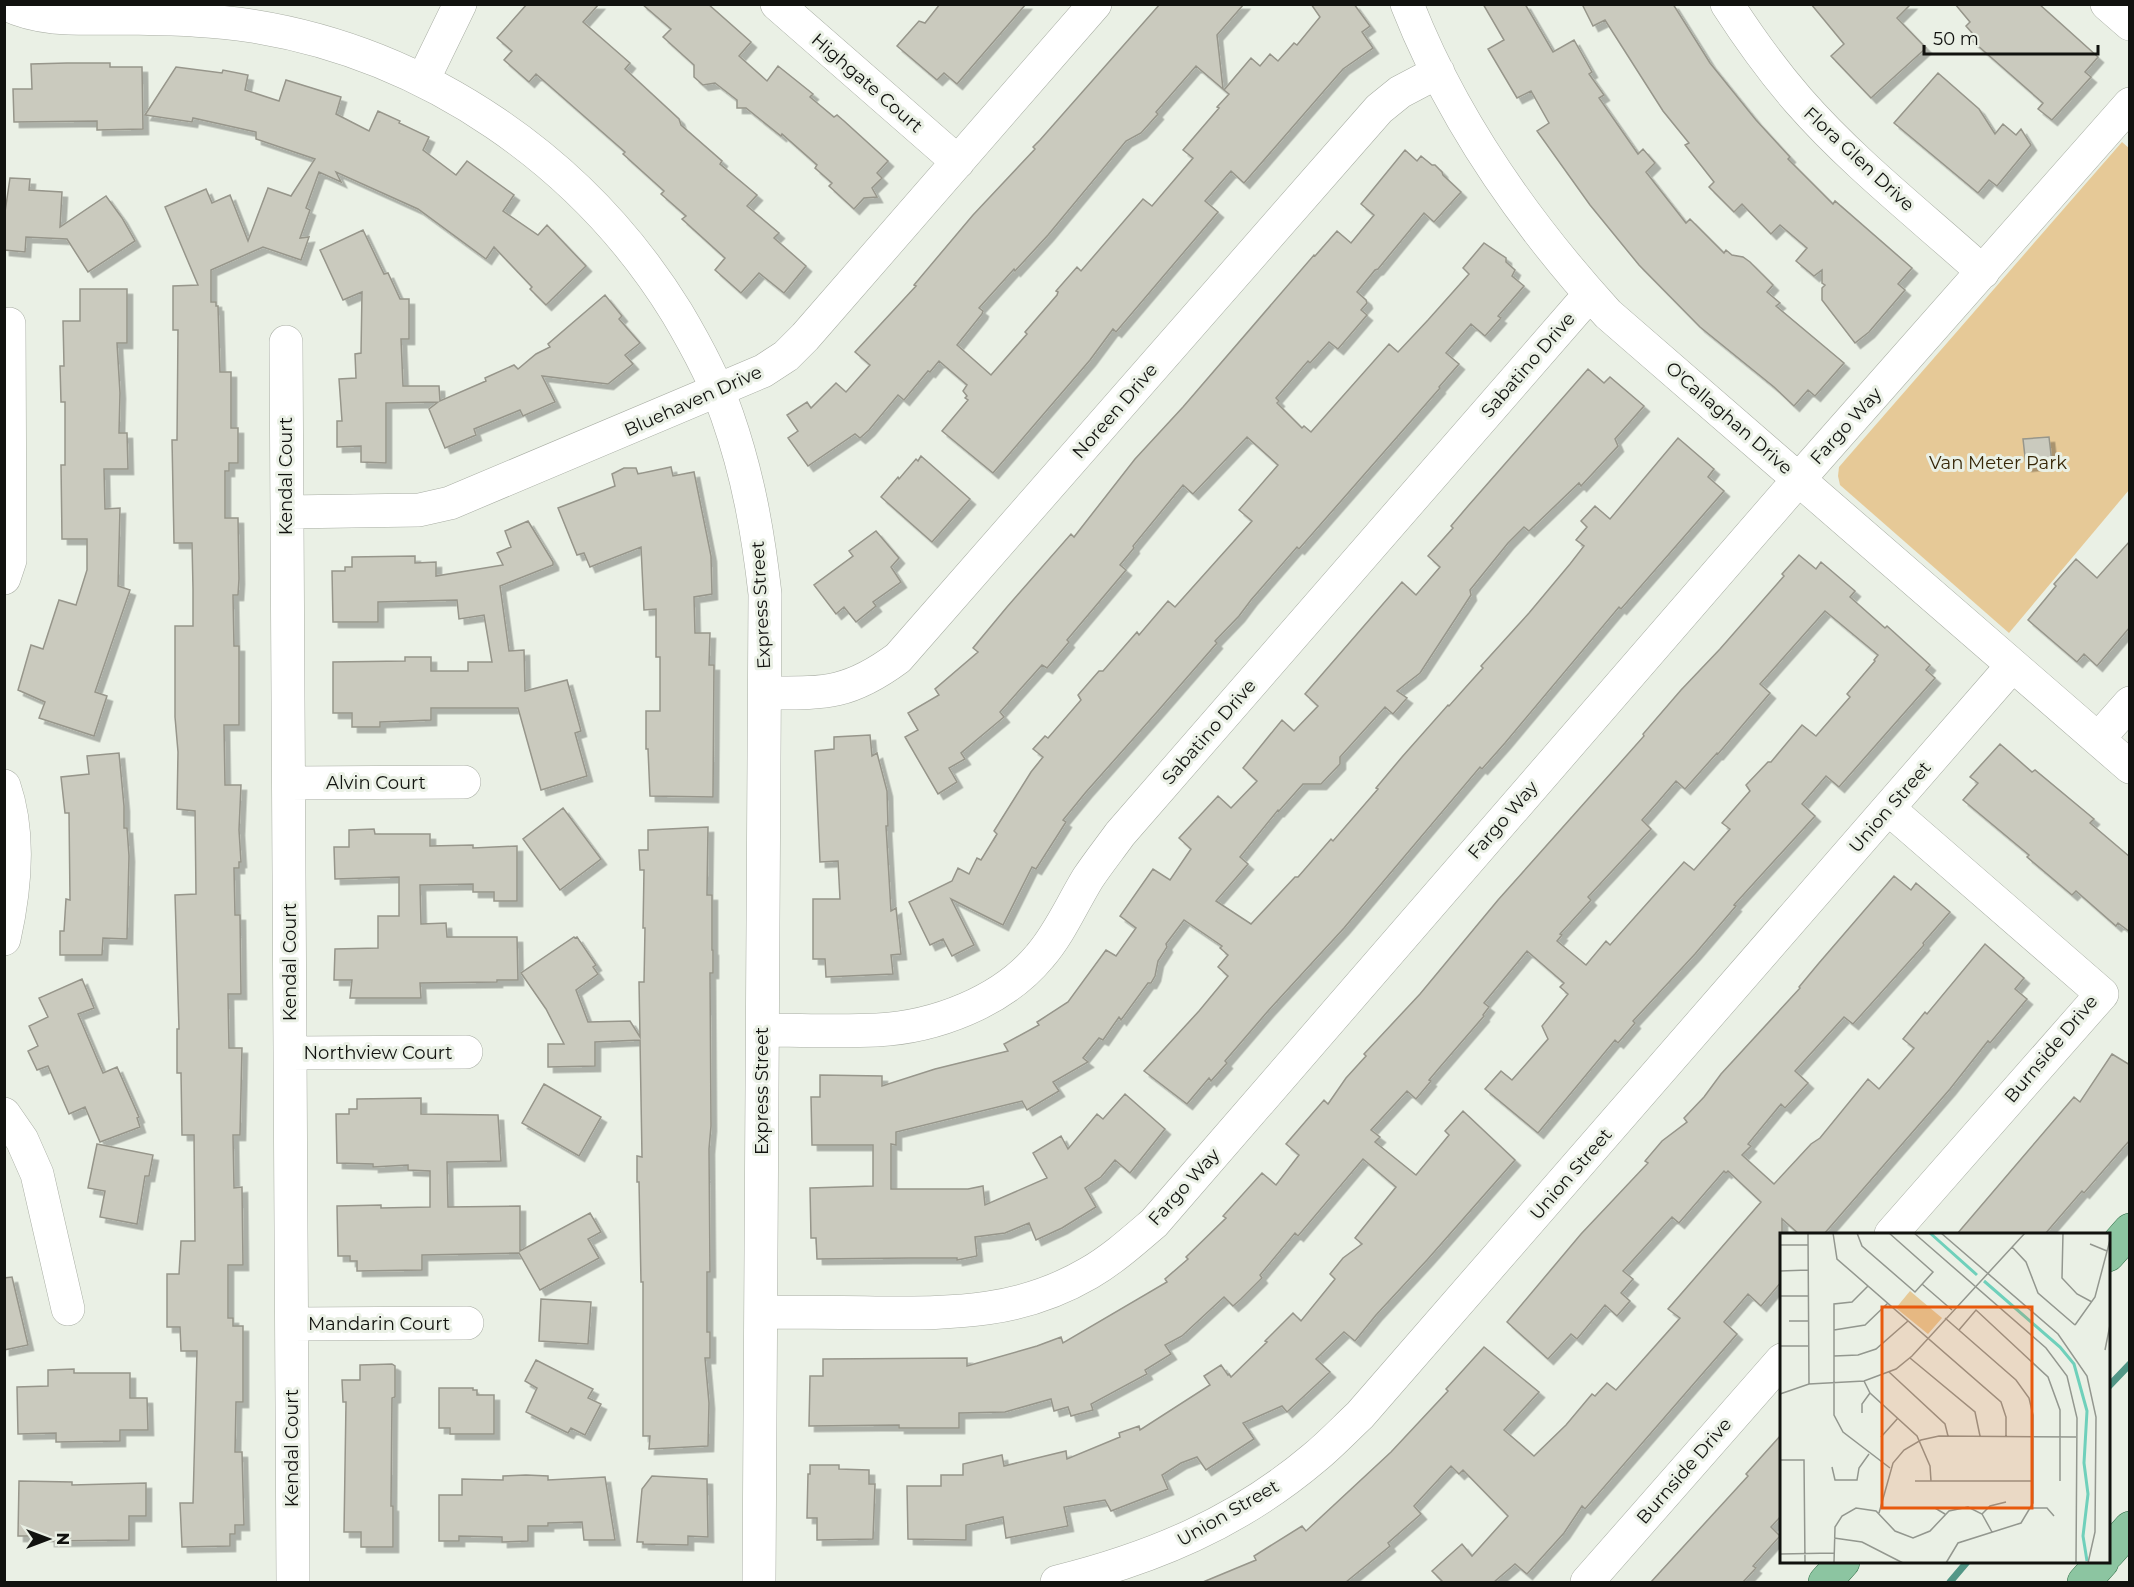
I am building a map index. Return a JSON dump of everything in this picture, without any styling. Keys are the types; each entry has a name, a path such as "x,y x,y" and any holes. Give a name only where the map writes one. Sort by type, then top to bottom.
{"main road":[{"path":"2110,1254 2130,1230"},
{"path":"2110,1552 2130,1528"},
{"path":"1825,1582 1843,1563"},
{"path":"2084,1582 2101,1563"}],"street":[{"name":"Express Street","path":"6,4 21,12 46,17 191,19 252,26 304,37 364,55 423,80 476,110 527,144 575,186 617,230 658,283 691,336 718,392 745,473 758,533 765,594 759,1582"},
{"path":"423,80 460,4"},
{"name":"Highgate Court","path":"777,4 958,162"},
{"name":"Bluehaven Drive","path":"286,512 419,510 450,504 764,371 786,356 805,337 1095,4"},
{"name":"O'Callaghan Drive","path":"1407,4 1438,72 1478,143 1520,207 1608,314 2130,767"},
{"name":"Flora Glen Drive","path":"1727,4 1757,49 1798,100 1844,148 1983,272"},
{"path":"2107,4 2130,24"},
{"name":"Noreen Drive","path":"765,693 822,693 852,686 875,675 898,658 1379,109 1400,92 1438,72"},
{"name":"Fargo Way","path":"761,1312 966,1312 1012,1304 1051,1291 1088,1273 1123,1251 1154,1223 1799,479 2130,104"},
{"name":"Sabatino Drive","path":"763,1030 879,1030 921,1024 964,1010 1000,991 1020,977 1041,956 1057,933 1088,878 1120,834 1590,294"},
{"path":"4,578 10,560 9,324"},
{"name":"Kendal Court","path":"286,342 293,1582"},
{"name":"Union Street","path":"1057,1582 1109,1569 1168,1548 1219,1523 1272,1491 1314,1458 1360,1415 2012,666"},
{"path":"2098,739 2130,703"},
{"name":"Alvin Court","path":"288,783 464,782"},
{"path":"4,786 14,834 15,872 11,909 4,939"},
{"name":"Burnside Drive","path":"1889,809 2102,994 1892,1233"},
{"name":"Northview Court","path":"290,1053 466,1052"},
{"path":"4,1114 22,1140 37,1174 68,1309"},
{"name":"Mandarin Court","path":"292,1324 467,1323"},
{"name":"Burnside Drive","path":"1587,1582 1780,1362"}],"green space":[{"name":"Van Meter Park","path":"2122,142 2130,149 2129,490 2009,633 1840,485 1839,467"}],"building":[{"path":"527,4 599,4 583,22 630,63 625,69 679,119 681,125 722,161 720,164 757,195 747,206 779,233 774,238 806,266 784,293 759,273 741,293 715,270 725,258 682,219 686,216 661,194 664,191 623,154 625,152 536,74 529,82 504,60 512,51 497,38"},
{"path":"642,4 708,4 751,42 739,56 767,81 778,66 813,94 810,97 834,117 837,115 888,161 877,173 882,178 872,188 877,197 864,198 854,209 829,186 832,183 815,168 817,165 782,134 781,136 746,108 737,108 737,100 715,83 703,85 694,77 694,65 663,37 671,29"},
{"path":"940,4 1026,4 957,84 944,73 937,80 897,46 919,21 925,23"},
{"path":"1160,4 1244,4 1217,35 1223,89 1196,66 1141,133 1126,141 1048,235 979,308 983,311 982,314 957,345 991,375 1027,334 1025,332 1057,295 1056,291 1077,267 1081,271 1143,199 1152,206 1193,158 1183,150 1219,108 1217,107 1229,94 1224,90 1251,58 1260,66 1270,54 1278,61 1294,43 1297,45 1320,17 1311,4 1354,4 1370,26 1362,32 1373,48 1343,69 1244,183 1231,171 1205,201 1218,212 1116,332 1113,329 1090,360 993,473 942,431 968,400 963,391 967,385 939,361 904,400 898,395 860,438 855,434 808,466 788,438 798,431 787,415 807,402 811,408 836,383 846,392 870,365 855,352 916,286 914,285 973,215 1035,149 1033,147"},
{"path":"1483,4 1525,4 1553,52 1574,40 1592,72 1589,74 1604,95 1599,98 1638,154 1643,149 1655,163 1646,172 1686,223 1690,219 1724,253 1726,250 1750,262 1773,285 1767,292 1780,303 1776,306 1844,363 1815,396 1808,390 1794,406 1700,327 1639,265 1590,205 1537,131 1549,123 1531,91 1517,98 1488,49 1504,40"},
{"path":"1582,4 1673,4 1710,63 1756,120 1790,157 1788,159 1833,204 1835,201 1912,268 1898,284 1905,290 1869,332 1855,343 1822,300 1822,288 1825,285 1822,283 1822,270 1814,276 1796,261 1807,248 1780,225 1771,234 1742,204 1734,212 1709,187 1714,182 1685,145 1689,143 1663,111 1605,20 1593,26"},
{"path":"1811,4 1911,4 1897,18 1926,48 1871,98 1831,56 1844,44"},
{"path":"1955,4 2039,4 2098,57 2085,72 2091,77 2052,120 2038,109 2043,103 1969,38 1973,34 1966,26 1970,22"},
{"path":"110,63 110,67 142,67 143,129 97,130 97,121 14,122 13,89 32,89 31,64"},
{"path":"176,67 222,73 223,70 248,75 245,90 279,101 286,80 341,97 336,114 369,131 378,111 400,121 399,123 429,137 423,150 456,175 467,161 514,195 503,211 538,235 547,225 586,266 546,305 494,247 486,259 418,209 336,172 341,182 319,172 306,208 310,210 300,238 309,237 301,260 263,247 211,270 211,302 216,302 218,306 220,372 231,372 231,428 238,428 238,463 229,463 229,471 225,471 225,518 238,518 238,595 233,595 234,646 239,646 239,725 224,725 225,785 241,785 239,830 241,862 239,862 239,868 234,868 235,915 240,915 241,994 228,994 229,1048 242,1048 240,1135 233,1135 234,1188 242,1187 243,1265 228,1265 228,1318 233,1318 233,1326 243,1326 243,1402 236,1402 235,1452 242,1452 244,1525 235,1525 235,1534 230,1534 230,1546 182,1547 180,1503 193,1503 197,1351 181,1351 180,1327 167,1327 167,1274 179,1274 181,1241 195,1241 194,1135 182,1135 181,1073 177,1073 177,1029 179,1029 175,895 196,894 195,811 177,809 175,626 193,626 193,589 192,543 174,543 172,440 177,440 178,330 173,330 173,286 198,285 165,207 206,189 212,203 230,195 248,241 268,188 291,196 315,159 256,139 256,132 193,118 192,122 145,115"},
{"path":"1938,73 1979,109 1995,134 2003,124 2016,135 2021,129 2031,145 1997,186 1989,180 1978,193 1894,123"},
{"path":"1405,150 1417,161 1421,156 1435,165 1461,192 1434,222 1424,213 1357,292 1366,300 1367,303 1361,310 1367,315 1338,349 1329,342 1310,363 1308,361 1276,398 1279,401 1277,403 1302,428 1304,426 1311,432 1389,344 1398,352 1428,320 1469,274 1463,268 1484,243 1506,258 1506,262 1515,270 1512,276 1524,286 1498,316 1501,318 1485,336 1471,324 1446,353 1459,364 1440,388 1299,549 1297,547 1063,820 1066,822 1036,869 1032,867 1003,925 951,899 974,945 952,956 943,939 930,945 909,902 952,881 958,868 969,874 977,858 981,860 997,834 994,831 1043,757 1033,749 1045,736 1048,738 1081,700 1078,695 1099,671 1103,671 1137,632 1139,635 1168,601 1175,607 1252,521 1239,510 1278,465 1247,437 1193,494 1183,485 1133,546 1134,548 1120,565 1126,570 1067,640 1069,642 1047,668 1042,665 1000,712 1004,717 961,753 965,759 949,768 957,782 938,794 905,737 918,730 908,713 939,695 935,689 978,652 973,648 1007,607 1071,534 1074,537 1135,459 1314,255 1337,231 1351,243 1374,215 1361,204"},
{"path":"10,178 30,179 29,190 62,192 60,227 106,196 135,241 88,272 67,239 26,237 25,252 4,250 4,219"},
{"path":"363,230 384,274 388,273 400,299 409,299 409,339 401,339 403,386 439,386 440,401 486,381 485,378 514,365 518,369 536,354 550,347 548,344 605,295 622,316 619,319 640,343 625,355 633,364 608,384 542,376 555,402 523,416 520,410 474,429 476,435 445,448 429,409 438,402 386,403 386,463 361,462 361,446 337,447 337,421 342,421 339,379 356,378 355,354 361,353 362,292 343,300 320,250"},
{"path":"80,289 127,289 127,343 117,343 120,393 119,433 127,433 128,469 104,469 105,509 120,508 118,586 130,590 95,692 107,696 94,736 39,718 45,702 18,690 31,645 43,649 59,600 76,605 87,570 87,539 62,539 61,465 65,465 65,402 61,402 60,366 64,366 63,321 80,321"},
{"path":"1588,369 1604,383 1610,377 1644,406 1615,439 1618,446 1581,486 1579,483 1529,531 1524,527 1508,543 1470,590 1471,595 1420,673 1397,691 1407,698 1393,714 1385,707 1340,757 1340,764 1321,784 1303,784 1278,810 1240,857 1248,864 1216,901 1251,924 1295,877 1298,877 1331,839 1333,841 1402,757 1483,668 1481,666 1570,564 1584,546 1576,540 1587,527 1581,521 1595,506 1610,519 1678,438 1714,469 1708,477 1724,491 1621,609 1619,607 1505,743 1482,769 1480,767 1344,928 1225,1061 1227,1063 1211,1081 1209,1078 1187,1104 1144,1071 1228,976 1218,967 1228,955 1220,948 1222,946 1184,920 1166,944 1167,947 1158,961 1151,983 1148,983 1121,1020 1119,1017 1103,1040 1099,1038 1083,1058 1088,1062 1053,1082 1059,1091 1027,1110 1022,1101 896,1132 896,1145 891,1144 891,1189 968,1189 983,1186 985,1205 1047,1178 1033,1153 1061,1136 1068,1149 1097,1114 1103,1119 1125,1094 1165,1129 1130,1173 1115,1160 1101,1177 1085,1188 1096,1207 1062,1228 1036,1240 1029,1223 1005,1233 975,1237 977,1256 957,1260 957,1258 817,1259 816,1238 811,1238 810,1188 873,1186 873,1145 812,1145 811,1097 820,1097 820,1075 882,1076 882,1086 935,1069 1008,1051 1004,1044 1039,1025 1037,1022 1068,1002 1106,950 1116,956 1136,928 1120,916 1153,869 1170,880 1191,849 1179,838 1218,796 1231,808 1257,781 1243,768 1282,720 1294,731 1318,706 1305,694 1402,582 1416,595 1440,567 1428,556 1453,528 1451,526 1468,506"},
{"path":"2049,437 2052,463 2026,466 2023,439"},
{"path":"921,456 970,499 932,542 881,497"},
{"path":"671,467 673,476 694,472 711,556 712,594 694,597 695,633 710,633 709,665 714,665 713,797 650,796 646,711 660,711 660,657 656,657 656,609 644,610 641,547 590,567 584,553 577,555 558,508 615,486 612,474 624,468 636,468 638,474"},
{"path":"528,521 553,565 500,586 509,651 524,650 525,691 567,680 581,731 575,733 587,776 541,790 518,708 431,708 431,720 380,722 380,727 352,727 352,713 333,713 333,662 405,661 405,657 431,657 431,671 468,671 468,662 492,662 484,615 459,619 457,600 378,602 378,622 333,622 332,571 345,571 345,567 352,567 352,557 415,556 415,563 436,562 436,576 503,565 497,553 511,547 505,531"},
{"path":"876,531 899,558 891,567 901,582 873,602 876,606 856,622 844,607 836,614 814,585 853,556 849,551"},
{"path":"2130,541 2130,627 2097,666 2084,654 2077,662 2028,620 2056,586 2054,584 2076,559 2097,578"},
{"path":"1799,555 1816,569 1821,562 1855,591 1850,597 1885,628 1887,626 1930,665 1926,670 1935,678 1839,787 1826,776 1802,804 1815,816 1734,905 1736,906 1695,954 1633,1021 1635,1023 1618,1043 1615,1040 1538,1133 1485,1089 1501,1071 1512,1080 1548,1039 1542,1026 1568,994 1560,987 1564,983 1527,951 1484,1003 1489,1007 1484,1016 1429,1080 1431,1081 1416,1099 1407,1091 1371,1130 1380,1137 1375,1142 1416,1175 1449,1135 1445,1131 1463,1111 1515,1160 1355,1341 1344,1332 1316,1359 1330,1372 1287,1412 1282,1406 1243,1423 1254,1439 1206,1470 1197,1457 1181,1463 1162,1475 1168,1489 1111,1511 1105,1500 1064,1507 1068,1526 1006,1538 1003,1517 966,1525 966,1540 908,1539 907,1486 941,1486 941,1475 963,1475 963,1464 1002,1455 1004,1466 1066,1451 1067,1459 1120,1437 1119,1433 1139,1426 1140,1430 1210,1385 1204,1376 1221,1365 1231,1377 1293,1313 1301,1321 1335,1279 1330,1274 1343,1258 1362,1244 1355,1238 1396,1187 1363,1159 1298,1236 1295,1233 1260,1275 1262,1278 1241,1299 1233,1306 1224,1297 1182,1336 1165,1345 1171,1354 1145,1370 1147,1374 1091,1404 1093,1410 1071,1416 1068,1407 1054,1411 1051,1399 1005,1412 959,1413 959,1428 899,1428 899,1425 809,1426 810,1376 823,1376 823,1359 967,1358 967,1366 1061,1337 1063,1343 1167,1282 1165,1279 1188,1259 1186,1257 1226,1218 1223,1216 1262,1173 1276,1185 1299,1155 1286,1144 1324,1100 1328,1104 1346,1078 1366,1056 1364,1054 1420,994 1498,900 1784,576 1782,574","holes":["1825,611 1878,655 1847,694 1850,697 1816,736 1802,725 1771,762 1768,762 1746,785 1750,791 1722,823 1730,829 1694,870 1684,862 1610,945 1606,941 1586,965 1557,941 1562,935 1560,934 1591,900 1588,897 1651,829 1642,820 1676,781 1685,789 1718,754 1770,693 1760,684"]},
{"path":"870,735 872,756 877,753 887,791 888,826 886,826 891,911 896,908 901,954 891,955 893,974 826,977 825,959 813,959 813,899 840,899 838,861 820,862 815,751 834,749 834,737"},
{"path":"2000,744 2032,772 2035,770 2094,819 2090,823 2130,857 2130,932 2118,923 2116,926 2076,891 2072,895 2027,857 2029,855 1963,800 1978,783 1970,777"},
{"path":"119,753 124,828 127,828 129,856 127,939 103,938 102,955 60,955 60,931 64,931 66,899 70,900 69,813 65,813 61,777 89,774 87,756"},
{"path":"563,808 601,859 560,890 523,839"},
{"path":"708,827 707,895 712,895 713,973 710,973 710,1272 707,1272 707,1332 710,1332 710,1358 705,1358 709,1403 708,1446 649,1449 650,1436 643,1436 643,1282 641,1282 639,1182 637,1182 637,1156 642,1157 640,1040 595,1042 595,1066 548,1067 548,1044 564,1044 546,1009 521,973 577,937 596,965 593,967 598,974 576,990 588,1022 630,1021 640,1037 639,982 644,982 645,928 643,928 644,870 640,870 639,850 648,850 648,830"},
{"path":"374,829 375,834 430,834 430,846 473,845 473,848 517,846 517,901 494,901 494,892 473,892 473,884 420,885 421,924 446,923 447,937 517,937 518,980 420,983 421,998 350,998 352,980 334,980 335,949 378,948 378,916 399,916 399,877 335,879 334,847 349,847 349,830"},
{"path":"1894,876 1911,890 1916,883 1950,912 1923,943 1924,945 1853,1024 1844,1017 1795,1071 1808,1083 1785,1108 1781,1104 1748,1144 1751,1146 1742,1155 1774,1184 1811,1144 1820,1138 1868,1079 1879,1089 1914,1048 1903,1039 1925,1012 1927,1014 1985,944 2024,978 2015,989 2027,999 1990,1043 1988,1041 1950,1089 1825,1233 1798,1233 1782,1219 1780,1283 1761,1306 1748,1294 1724,1322 1737,1334 1585,1509 1582,1506 1564,1533 1527,1574 1515,1564 1494,1582 1443,1582 1432,1571 1462,1544 1472,1556 1508,1516 1463,1470 1459,1474 1451,1466 1414,1506 1421,1514 1388,1543 1390,1546 1346,1582 1203,1582 1256,1560 1254,1556 1302,1526 1306,1531 1391,1452 1448,1391 1446,1389 1484,1347 1539,1392 1504,1430 1534,1456 1566,1425 1592,1394 1595,1396 1607,1383 1616,1390 1680,1318 1668,1309 1761,1202 1728,1171 1726,1173 1724,1171 1679,1223 1672,1217 1623,1271 1633,1279 1621,1293 1630,1301 1617,1316 1605,1305 1577,1339 1571,1334 1548,1359 1507,1322 1581,1234 1648,1163 1645,1161 1662,1141 1687,1122 1684,1118 1800,988"},
{"path":"82,979 94,1008 78,1014 103,1073 117,1067 139,1117 137,1118 140,1127 100,1142 85,1107 69,1114 48,1066 37,1070 28,1051 38,1046 29,1026 48,1017 39,998"},
{"path":"2112,1054 2130,1065 2130,1140 2084,1193 2082,1191 2046,1233 1958,1233 2074,1097 2080,1102"},
{"path":"544,1084 601,1117 579,1156 522,1123"},
{"path":"421,1098 421,1114 498,1115 501,1161 447,1162 448,1207 520,1206 520,1251 590,1213 601,1232 588,1239 599,1258 540,1290 519,1253 422,1255 422,1270 357,1271 357,1261 350,1261 350,1256 338,1256 337,1206 430,1207 430,1171 408,1170 408,1165 373,1167 373,1164 337,1163 336,1114 349,1114 349,1109 357,1109 357,1099"},
{"path":"97,1144 153,1155 149,1176 145,1176 137,1224 100,1217 105,1191 88,1188"},
{"path":"12,1277 28,1345 4,1350 4,1278"},
{"path":"541,1299 591,1302 588,1344 539,1341"},
{"path":"536,1360 593,1389 588,1398 601,1404 585,1435 571,1428 568,1433 526,1412 537,1388 525,1381"},
{"path":"392,1364 395,1366 395,1397 392,1398 393,1547 361,1547 361,1532 344,1532 346,1402 343,1402 342,1380 360,1380 360,1365"},
{"path":"74,1369 74,1373 130,1373 130,1398 147,1398 148,1430 120,1430 120,1441 56,1442 56,1433 18,1434 17,1387 48,1386 48,1370"},
{"path":"439,1388 473,1388 477,1390 477,1395 494,1395 494,1434 450,1434 450,1428 439,1428"},
{"path":"1780,1436 1780,1517 1771,1527 1780,1536 1753,1566 1756,1568 1743,1582 1651,1582 1748,1476 1746,1474"},
{"path":"810,1465 839,1465 839,1469 869,1470 869,1484 875,1484 873,1539 817,1540 817,1518 807,1518"},
{"path":"503,1476 548,1476 548,1480 605,1477 615,1540 584,1540 582,1522 528,1526 528,1541 502,1542 502,1537 459,1536 459,1541 439,1541 439,1495 462,1495 462,1479 503,1480"},
{"path":"652,1476 707,1479 708,1537 688,1536 688,1545 637,1542 642,1489"},
{"path":"19,1481 72,1482 72,1485 146,1483 146,1516 129,1516 129,1540 49,1541 49,1536 18,1536"}],"waterway":[{"path":"2110,1385 2130,1364"},
{"path":"1950,1582 1966,1563"}]}
